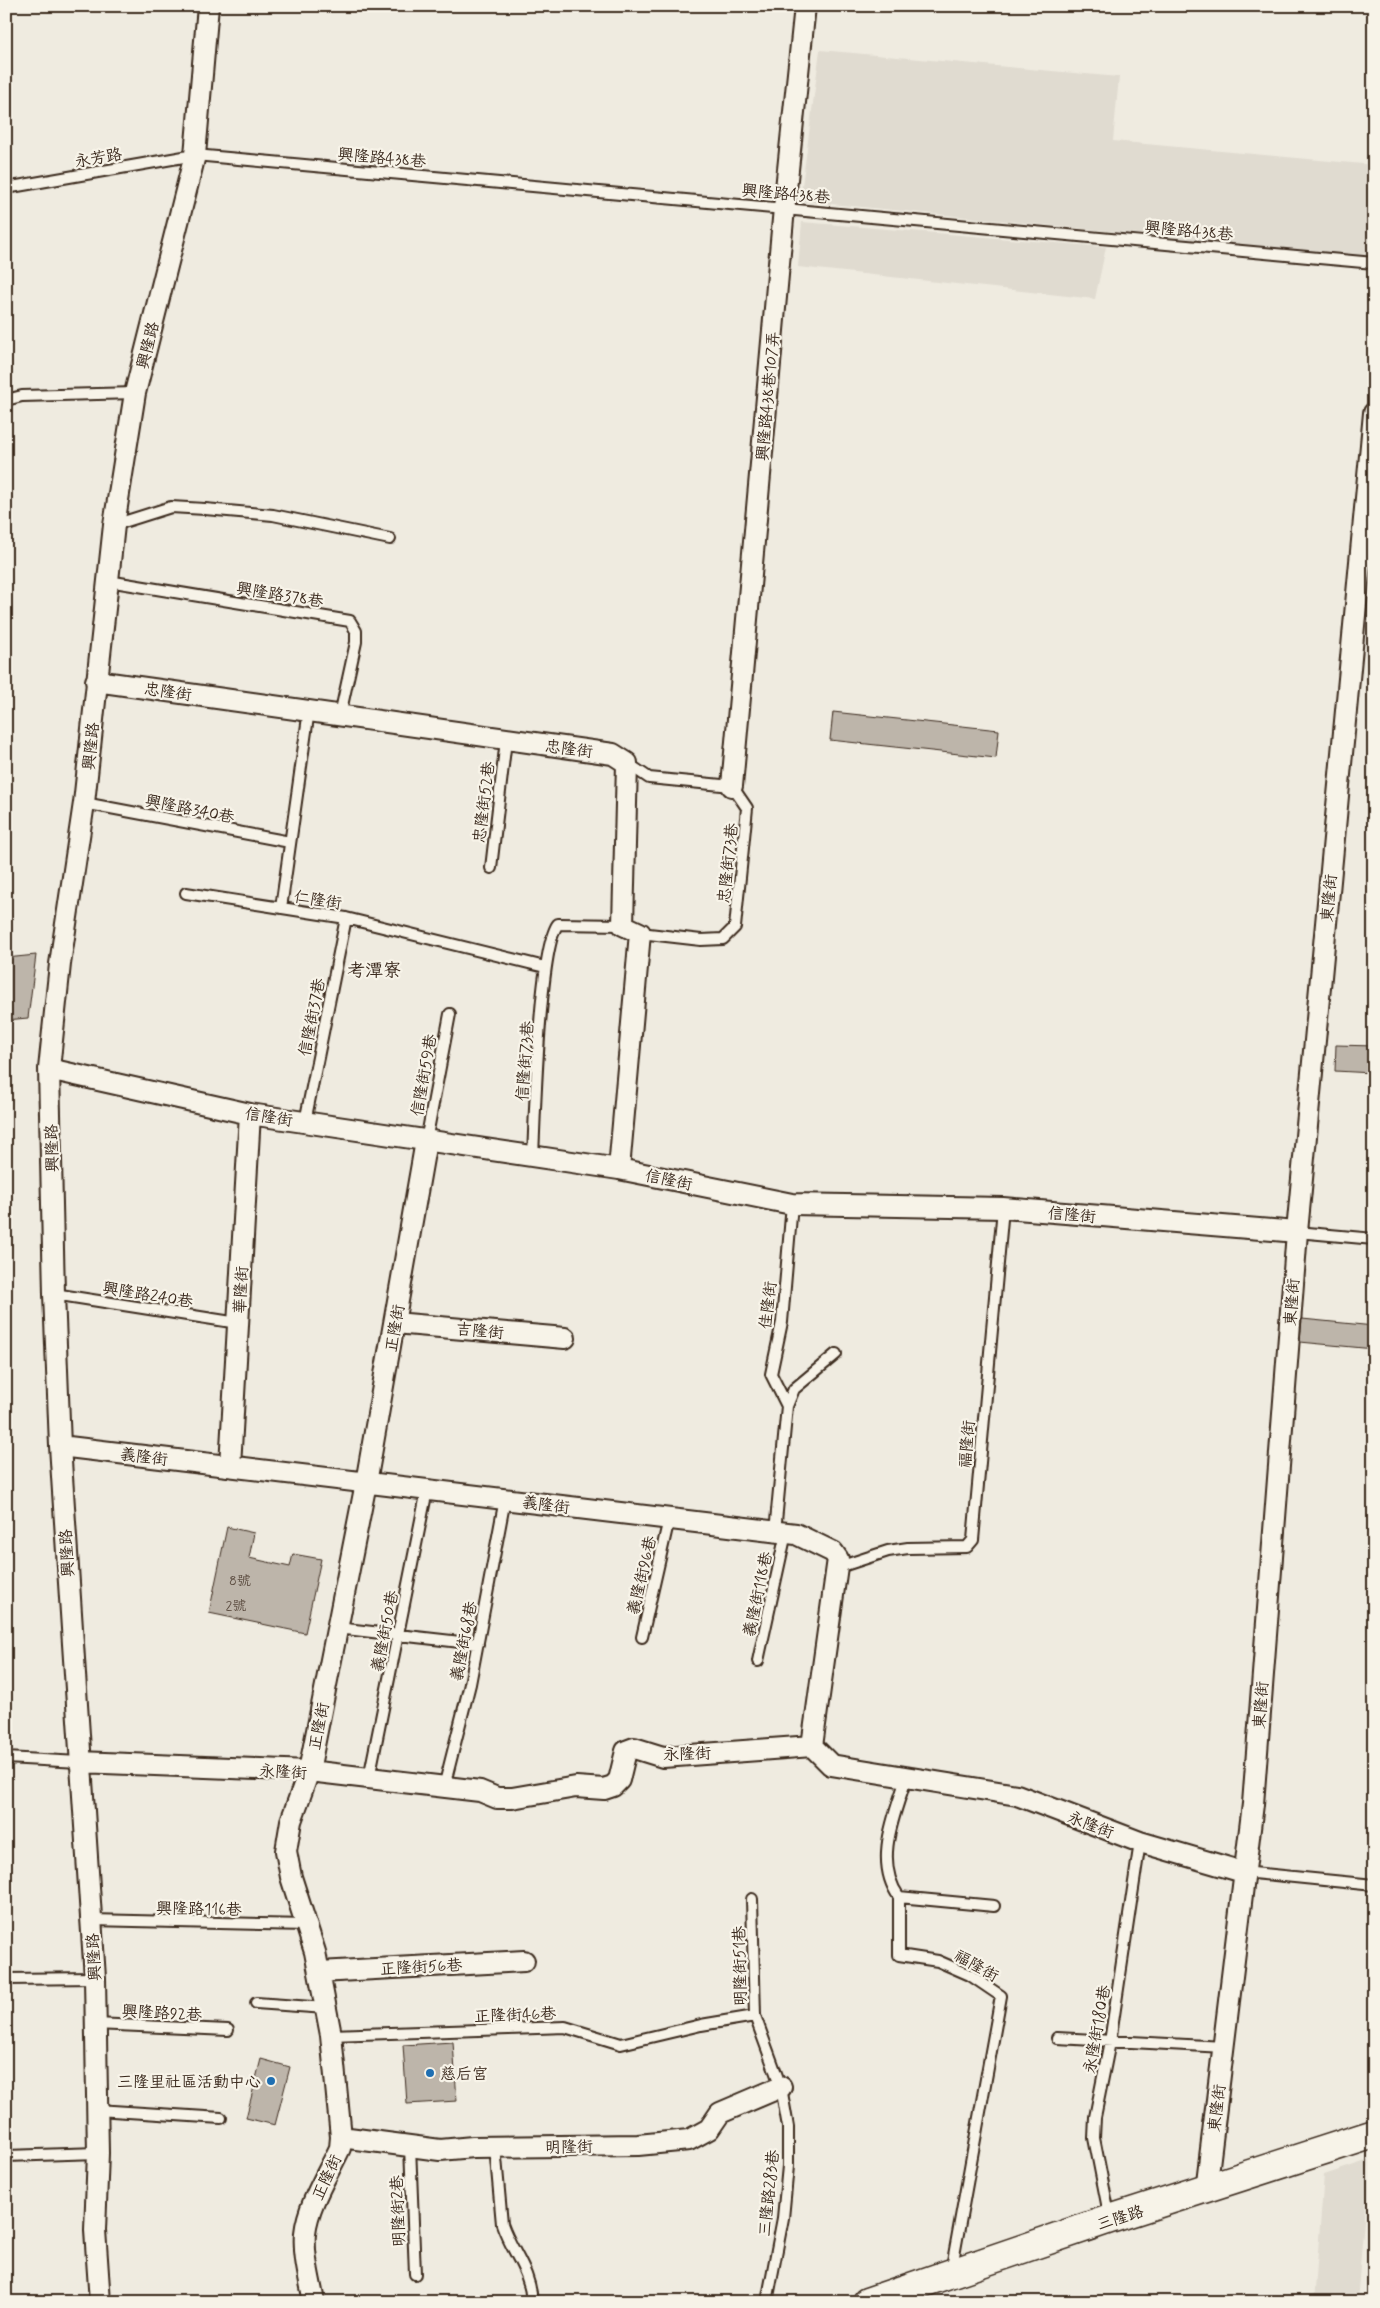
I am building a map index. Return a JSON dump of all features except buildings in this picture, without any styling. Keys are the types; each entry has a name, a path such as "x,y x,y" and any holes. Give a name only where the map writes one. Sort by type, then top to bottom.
{"street":[{"name":"興隆路","path":"100,2302 95,2230 98,2153 94,1978 60,1446 54,1294 49,1069 60,964 84,803 114,525 135,393 195,155 208,6"},
{"name":"興隆路438巷107弄","path":"732,786 784,208 806,6"},
{"name":"東隆街","path":"1206,2190 1252,1804 1297,1232 1374,413"},
{"name":"忠隆街","path":"96,682 308,710 613,754 627,763"},
{"path":"619,1169 631,929 627,763"},
{"name":"信隆街","path":"49,1069 250,1114 619,1169 792,1204 1003,1208 1297,1232"},
{"name":"華隆街","path":"230,1466 250,1114"},
{"name":"正隆街","path":"314,2302 306,2259 305,2234 310,2212 340,2148 341,2137 331,2035 326,2008 319,1972 291,1877 286,1851 291,1822 309,1771 366,1483 426,1141"},
{"name":"吉隆街","path":"395,1323 566,1338"},
{"name":"義隆街","path":"60,1446 796,1534 834,1552 838,1559 836,1568"},
{"path":"812,1746 836,1568"},
{"name":"永隆街","path":"79,1762 309,1771 480,1790 497,1798 576,1787 604,1790 613,1786 619,1780 626,1751 634,1748 663,1757 812,1746 831,1765 1017,1795 1140,1842 1243,1872"},
{"name":"正隆街56巷","path":"319,1972 524,1961"},
{"name":"明隆街","path":"341,2137 440,2150 495,2147 638,2145 689,2140 709,2129 720,2113 781,2087"},
{"name":"三隆路","path":"867,2302 894,2297 950,2274 1110,2219 1206,2190 1374,2134"}],"lane":[{"name":"永芳路","path":"6,188 195,155"},
{"name":"興隆路438巷","path":"195,155 1374,262"},
{"path":"6,400 22,396 135,393"},
{"path":"114,525 170,507 273,515 390,539"},
{"name":"興隆路378巷","path":"108,581 350,621 356,631 356,642 340,715"},
{"name":"仁隆街","path":"308,710 281,908 346,918 546,967"},
{"name":"忠隆街52巷","path":"491,868 506,740"},
{"path":"627,763 649,778 732,786"},
{"name":"忠隆街73巷","path":"546,967 553,930 558,924 631,929 701,940 723,939 736,927 748,808 732,786"},
{"name":"興隆路340巷","path":"84,803 290,842"},
{"path":"186,892 281,908"},
{"name":"信隆街37巷","path":"306,1122 346,918"},
{"name":"信隆街73巷","path":"533,1156 546,967"},
{"name":"信隆街59巷","path":"426,1141 450,1014"},
{"name":"佳隆街","path":"787,1406 771,1374 782,1322 792,1204"},
{"name":"福隆街","path":"836,1568 888,1551 908,1548 968,1548 973,1540 1003,1208"},
{"path":"1297,1232 1374,1239"},
{"name":"興隆路240巷","path":"54,1294 238,1323"},
{"path":"780,1532 787,1406 794,1389 836,1354"},
{"name":"義隆街50巷","path":"369,1778 428,1490"},
{"name":"義隆街68巷","path":"444,1787 470,1684 505,1499"},
{"name":"義隆街96巷","path":"642,1637 668,1519"},
{"name":"義隆街118巷","path":"758,1661 780,1532"},
{"path":"337,1628 478,1644"},
{"path":"6,1758 79,1762"},
{"name":"福隆街","path":"907,1776 887,1846 886,1862 894,1890 899,1897 899,1955 938,1961 970,1975 1001,1996 950,2274"},
{"name":"永隆街180巷","path":"1110,2219 1094,2138 1095,2117 1110,2042 1140,1842"},
{"path":"1243,1872 1374,1886"},
{"path":"899,1897 994,1906"},
{"name":"明隆街51巷","path":"752,1899 755,2016 781,2087"},
{"name":"興隆路116巷","path":"91,1920 306,1925"},
{"path":"6,1978 94,1978"},
{"path":"256,2003 326,2008"},
{"name":"正隆街46巷","path":"331,2035 564,2027 621,2044 701,2025 755,2016"},
{"name":"興隆路92巷","path":"95,2024 228,2030"},
{"path":"1057,2038 1224,2047"},
{"name":"三隆路283巷","path":"768,2302 783,2218 788,2166 788,2127 781,2087"},
{"path":"97,2110 222,2118"},
{"name":"明隆街2巷","path":"410,2146 415,2274"},
{"path":"495,2147 502,2224 506,2236 526,2271 531,2285 532,2302"},
{"path":"6,2156 98,2153"}],"shaded area":[{"path":"820,50 1119,77 1113,141 1374,165 1374,257 800,201"},
{"path":"802,222 1106,247 1095,299 798,267"},
{"path":"1369,2160 1357,2302 1314,2302 1324,2175"}],"place":[{"name":"慈后宮","path":"430,2073"},
{"name":"三隆里社區活動中心","path":"271,2081"}],"district":[{"name":"考潭寮","path":"374,970"}]}
